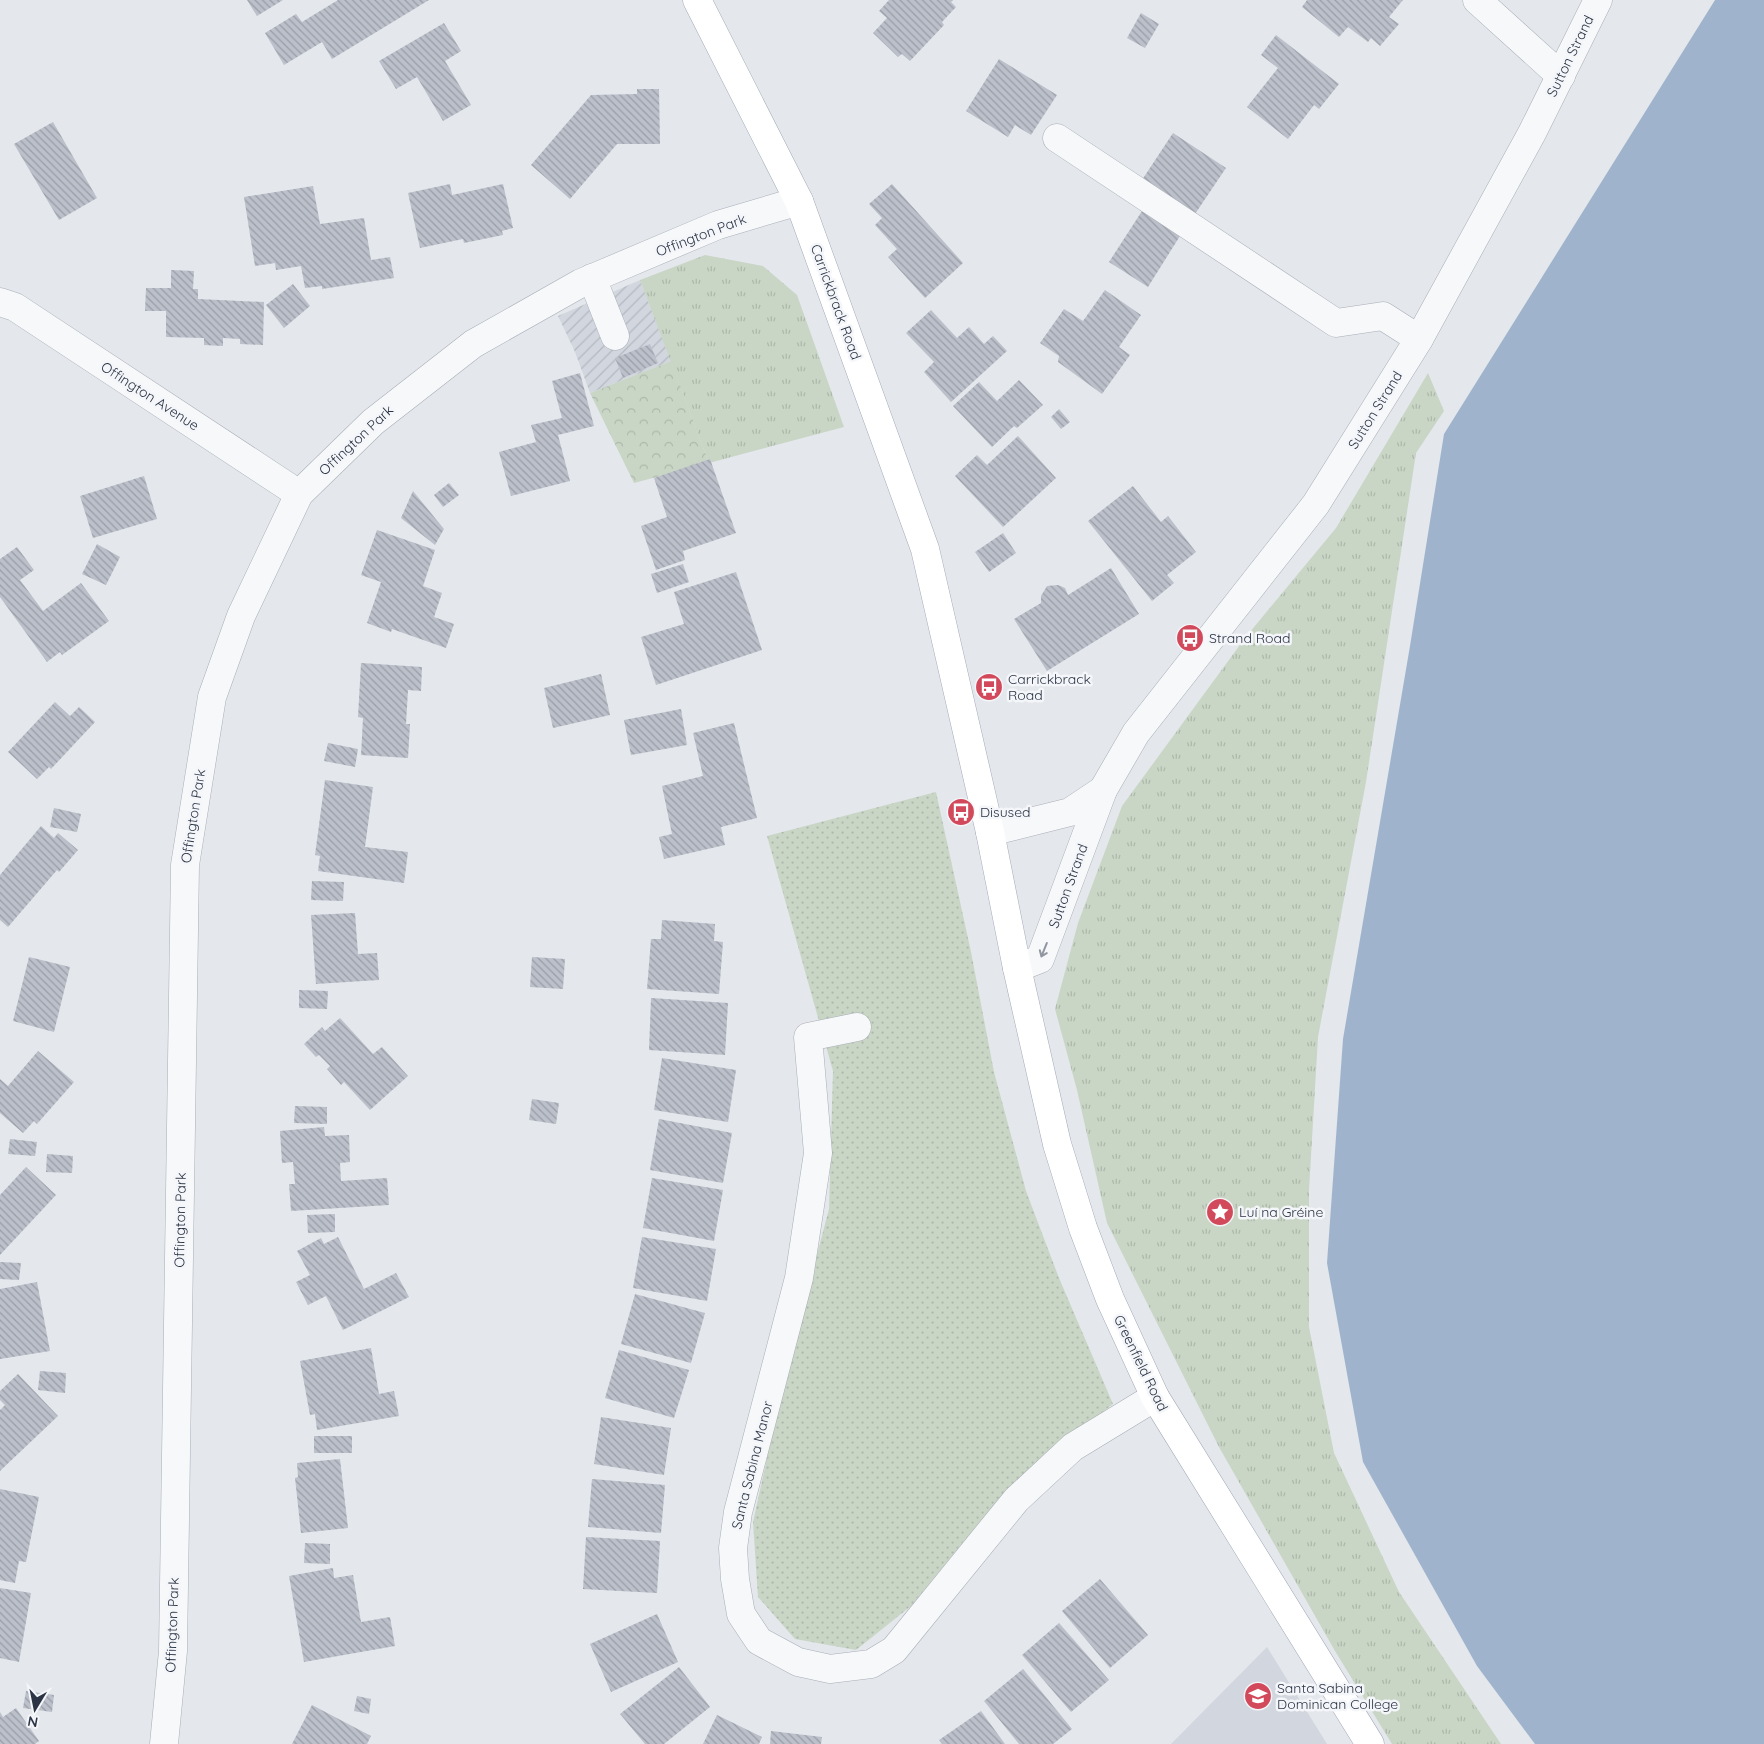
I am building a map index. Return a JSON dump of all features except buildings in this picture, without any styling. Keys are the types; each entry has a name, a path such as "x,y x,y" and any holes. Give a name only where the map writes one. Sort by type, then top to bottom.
{"main road":[{"name":"Carrickbrack Road","path":"696,0 799,201 925,548 990,832 1017,968"},
{"name":"Greenfield Road","path":"1017,968 1057,1144 1083,1228 1110,1299 1155,1397 1370,1744"}],"street":[{"path":"1477,0 1561,76"},
{"name":"Sutton Strand","path":"1017,968 1040,959 1103,790 1136,733 1316,504 1419,340 1532,134 1598,0"},
{"path":"1057,138 1336,323 1383,316 1419,340"},
{"name":"Offington Park","path":"164,1744 173,1651 185,865 212,697 241,616 299,494 373,422 473,344 580,283 718,225 799,201"},
{"path":"592,278 615,336"},
{"name":"Offington Avenue","path":"0,302 15,307 299,494"},
{"name":"Sutton Strand","path":"990,832 1070,812 1103,790"},
{"name":"Santa Sabina Manor","path":"857,1027 808,1037 818,1152 799,1278 738,1512 733,1548 735,1579 742,1614 759,1641 798,1662 830,1669 871,1664 894,1650 1016,1500 1073,1447 1155,1397"}],"shaded area":[{"path":"640,280 671,361 590,393 575,352 558,316"},
{"name":"Santa Sabina Dominican College","path":"1267,1647 1327,1744 1171,1744"}],"green space":[{"path":"705,255 763,266 797,295 844,427 709,463 640,280"},
{"path":"671,361 709,463 634,483 590,393"},
{"path":"1428,373 1444,411 1416,453 1366,782 1318,1037 1309,1190 1309,1327 1334,1453 1399,1592 1501,1744 1392,1744 1335,1651 1219,1447 1107,1223 1077,1090 1055,1009 1078,923 1122,806 1245,638 1336,528"},
{"path":"936,792 971,952 994,1072 1026,1191 1059,1278 1113,1404 1020,1477 911,1606 856,1650 795,1639 758,1597 753,1522 785,1376 829,1209 833,1071 767,836"}],"water":[{"path":"1715,0 1764,0 1764,1744 1535,1744 1477,1666 1363,1462 1327,1263 1343,1039 1444,434"}],"place":[{"name":"Strand Road","path":"1190,638"},
{"name":"Carrickbrack Road","path":"989,687"},
{"name":"Disused","path":"961,812"},
{"name":"Luí na Gréine","path":"1220,1212"},
{"name":"Santa Sabina Dominican College","path":"1258,1696"}]}
